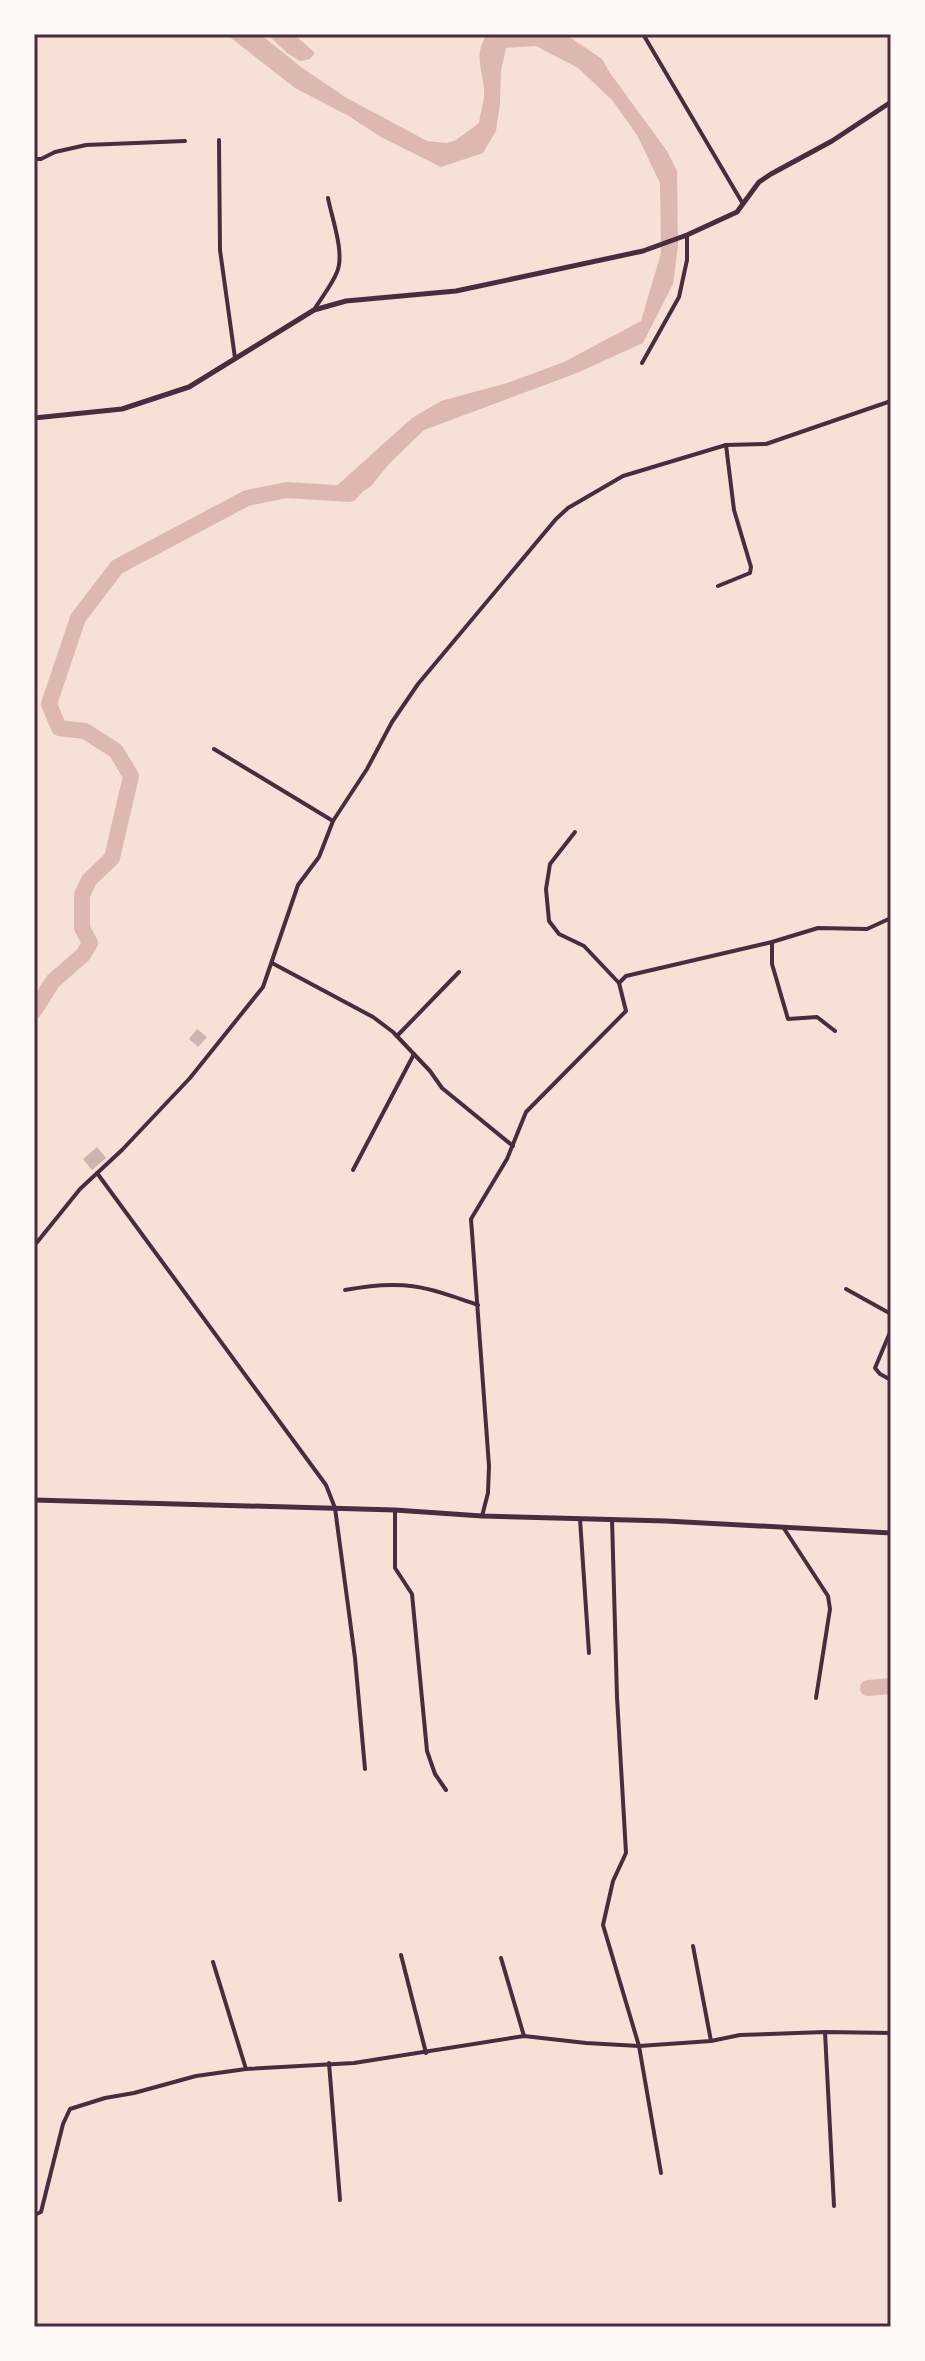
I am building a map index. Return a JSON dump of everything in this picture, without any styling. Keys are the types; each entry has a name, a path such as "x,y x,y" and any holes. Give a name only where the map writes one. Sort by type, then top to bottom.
{"street":[{"path":"643,34 743,204"},
{"path":"34,418 122,409 189,387 314,310 346,301 456,291 643,251 687,235 737,212 759,182 832,141 891,102"},
{"path":"219,140 220,250 235,358"},
{"path":"34,159 86,145 185,141"},
{"path":"314,310 338,271 340,246 332,224 328,198"},
{"path":"642,363 679,297 687,260 687,235"},
{"path":"34,1246 80,1189 190,1078 263,987 298,885 319,857 333,821 367,769 392,722 418,684 556,519 568,508 623,476 726,445 766,444 891,401"},
{"path":"718,586 750,573 751,567 734,510 726,445"},
{"path":"214,749 333,821"},
{"path":"482,1516 488,1493 489,1466 471,1219 513,1146 526,1112 626,1011 619,983 584,946 559,934 549,921 546,889 550,864 575,832"},
{"path":"619,983 626,976 772,942 818,928 867,929 891,918"},
{"path":"772,942 772,964 788,1019 817,1017 835,1031"},
{"path":"272,963 373,1017 397,1036 442,1088 513,1146"},
{"path":"397,1036 459,972"},
{"path":"353,1170 414,1054"},
{"path":"97,1173 326,1485 335,1508 355,1658 365,1769"},
{"path":"345,1290 375,1284 408,1284 430,1288 478,1305"},
{"path":"846,1289 891,1314"},
{"path":"891,1330 875,1368 891,1380"},
{"path":"34,1500 395,1510 891,1533"},
{"path":"395,1510 395,1568 412,1594 427,1751 435,1774 446,1790"},
{"path":"580,1519 589,1653"},
{"path":"612,1519 617,1697 626,1853 613,1881 603,1925 639,2046 661,2173"},
{"path":"783,1527 828,1596 830,1609 816,1698"},
{"path":"693,1946 711,2041"},
{"path":"401,1955 426,2053"},
{"path":"501,1958 524,2036"},
{"path":"213,1962 246,2069"},
{"path":"825,2032 834,2206"},
{"path":"34,2215 41,2212 63,2124 72,2107 196,2076 246,2069 354,2063 524,2036 639,2046 711,2041 740,2035 891,2033"},
{"path":"329,2063 340,2200"}],"shaded area":[{"path":"226,34 260,34 345,97 427,141 447,143 479,123 484,97 480,51 487,34 565,34 602,59 667,151 677,171 678,246 673,284 643,343 577,373 424,430 371,486 351,500 332,490 412,418 441,401 507,383 564,362 641,321 661,253 660,183 637,135 612,100 578,68 536,46 506,48 496,131 483,153 441,167 295,88"},
{"path":"267,34 294,34 315,53 310,59 300,61"}],"building":[{"path":"197,1029 207,1037 198,1047 189,1039"},
{"path":"97,1147 106,1158 92,1170 83,1159"}],"waterway":[{"path":"34,1011 53,981 83,955 90,943 82,928 82,895 89,880 112,858 131,776 116,751 85,731 59,728 49,704 78,618 117,567 247,498 287,490 350,494 356,487"},
{"path":"868,1688 891,1686"}]}
